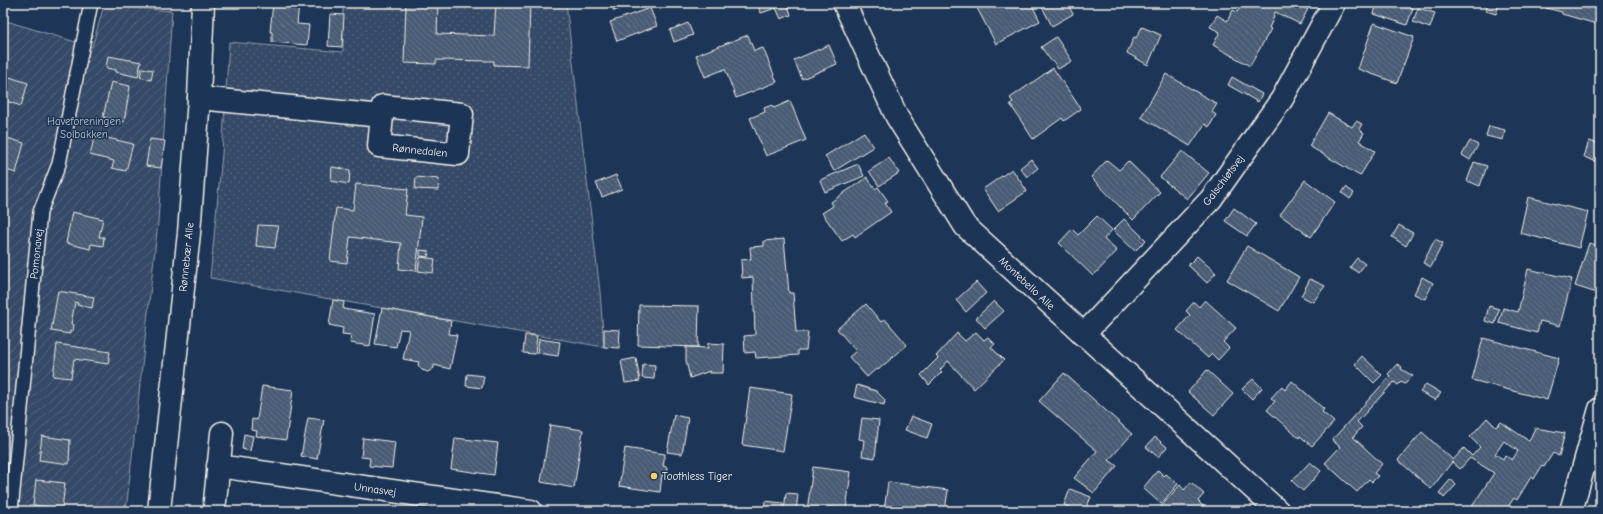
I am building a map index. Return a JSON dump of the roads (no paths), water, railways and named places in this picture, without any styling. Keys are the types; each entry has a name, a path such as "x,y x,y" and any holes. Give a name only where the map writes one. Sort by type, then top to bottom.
{"street":[{"name":"Rønnebær Alle","path":"159,511 189,233 199,98 203,3"},
{"name":"Montebello Alle","path":"844,3 897,117 965,226 1278,511"},
{"name":"Galschiøtsvej","path":"1084,335 1211,199 1282,99 1334,3"},
{"path":"199,98 382,116"},
{"path":"1571,511 1600,409"},
{"path":"215,501 222,433"},
{"name":"Unnasvej","path":"218,466 532,511"}],"lane":[{"name":"Pomonavej","path":"11,511 40,212 59,164 91,3"}],"place":[{"name":"Toothless Tiger","path":"654,476"}],"park label":[{"name":"Haveforeningen Solbakken","path":"84,127"}]}
